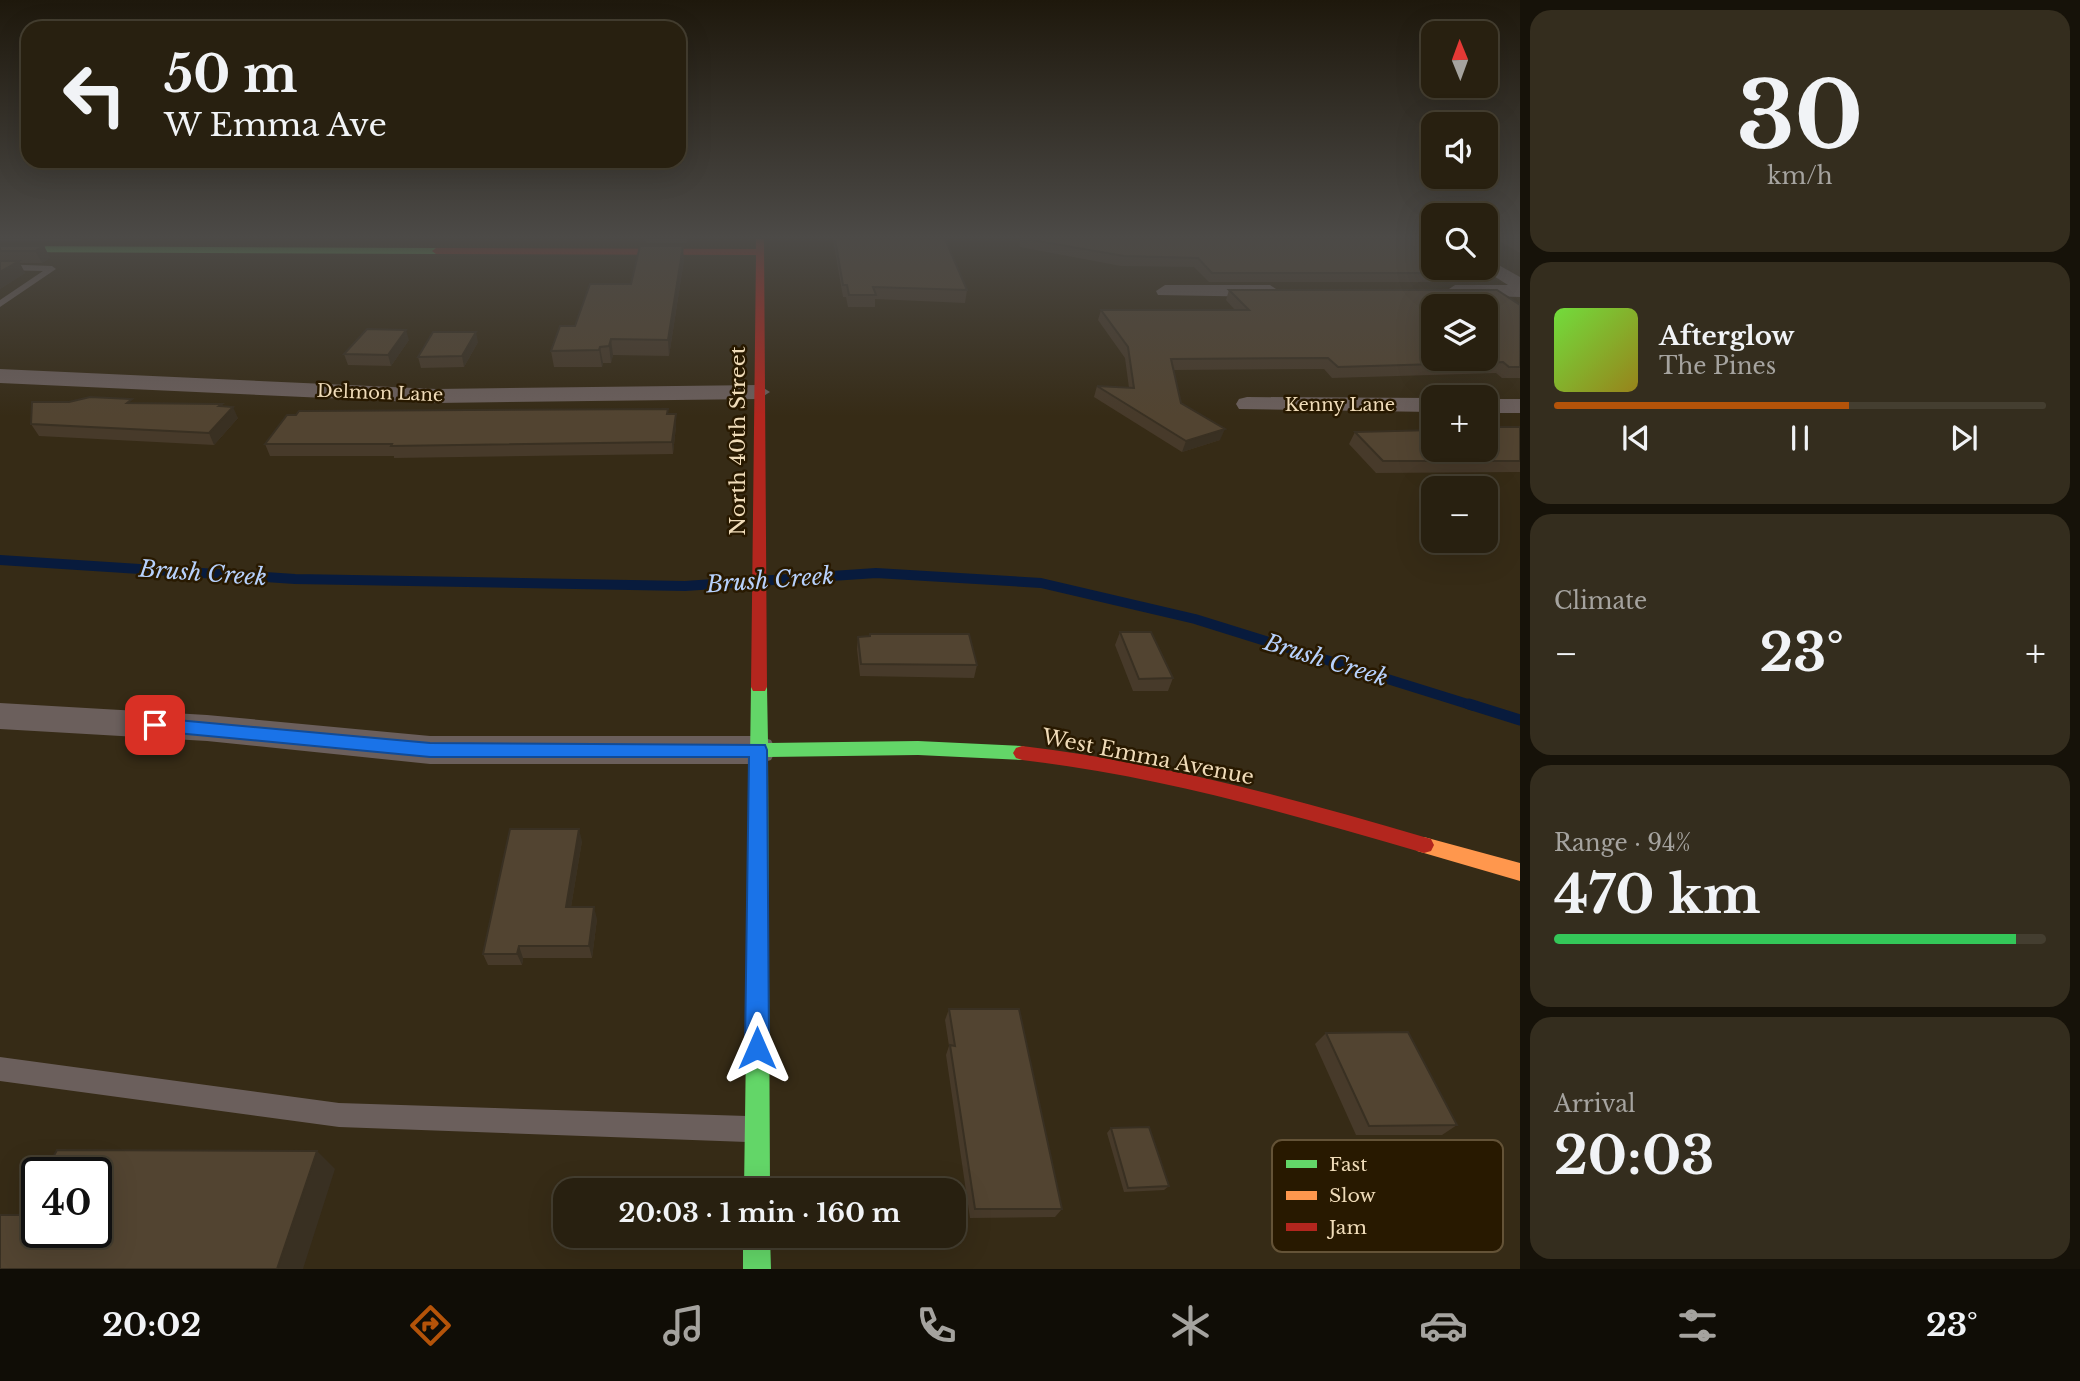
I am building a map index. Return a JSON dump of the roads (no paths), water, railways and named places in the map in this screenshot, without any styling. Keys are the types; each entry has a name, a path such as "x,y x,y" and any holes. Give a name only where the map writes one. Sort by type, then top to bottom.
{"street":[{"name":"North 40th Street","path":"757,1178 760,298"},
{"name":"Delmon Lane","path":"0,376 436,396 760,391"},
{"name":"Kenny Lane","path":"1247,404 1421,405"},
{"path":"1498,405 1520,406"},
{"path":"0,716 206,727 430,750 758,750"},
{"name":"West Emma Avenue","path":"758,750 989,751 1076,759 1291,808 1520,872"},
{"path":"757,1248 757,1269"}],"lane":[{"path":"0,1069 339,1115 757,1129"}],"waterway":[{"name":"Brush Creek","path":"0,560 295,579 685,586 876,573 1041,583 1195,619 1474,706"},
{"name":"Brush Creek","path":"1469,704 1520,720"}]}
